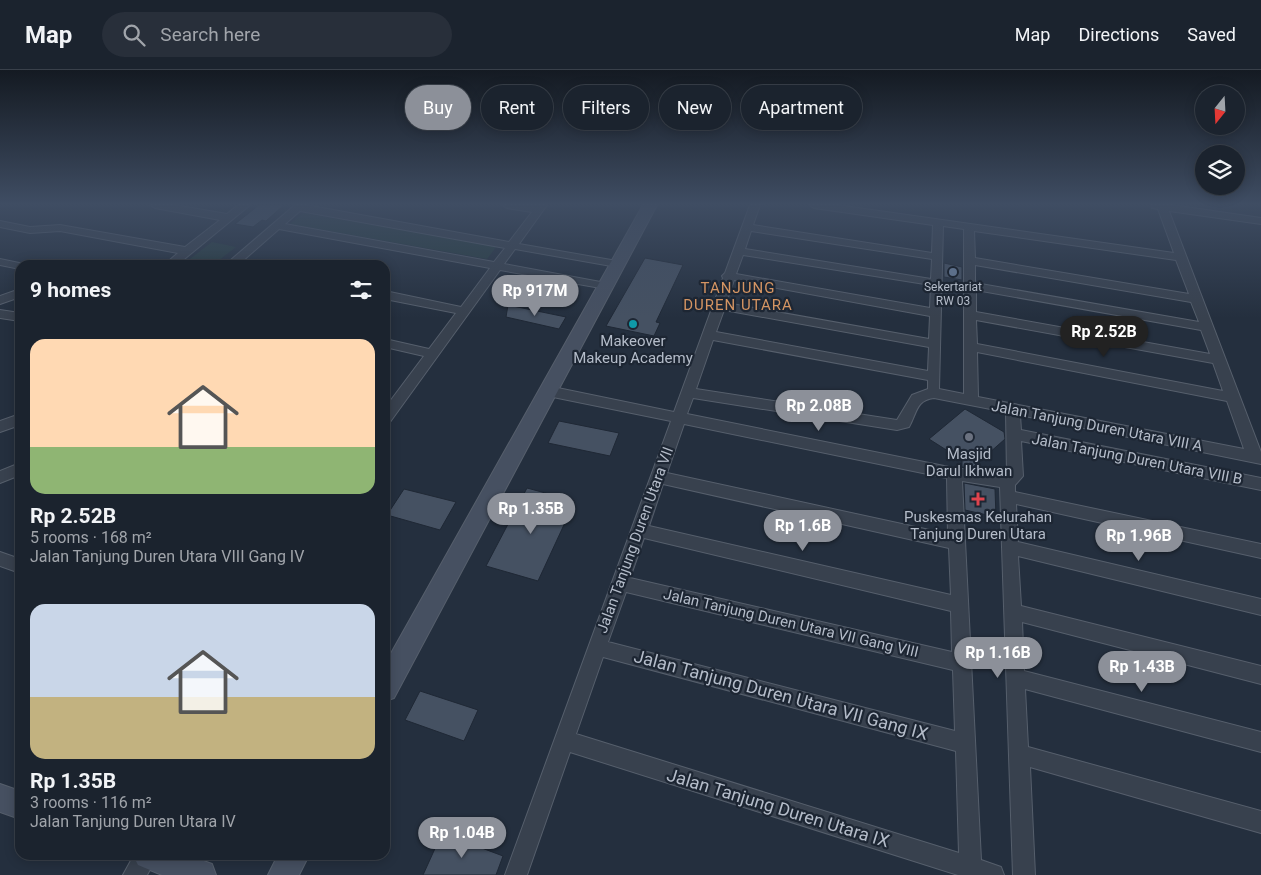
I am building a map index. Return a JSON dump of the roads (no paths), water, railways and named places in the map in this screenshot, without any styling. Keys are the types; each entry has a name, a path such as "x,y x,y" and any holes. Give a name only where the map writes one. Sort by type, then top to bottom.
{"street":[{"path":"140,243 187,251"},
{"path":"176,260 198,243"},
{"path":"238,260 258,243"},
{"path":"368,243 606,286"},
{"path":"493,243 618,264"},
{"path":"390,408 515,243"},
{"path":"390,677 630,243"},
{"name":"Jalan Tanjung Duren Utara VII","path":"516,875 741,243"},
{"path":"846,243 937,257"},
{"path":"688,392 897,425 904,422 916,397 921,394 934,394 937,243"},
{"path":"969,243 971,401"},
{"path":"1079,243 1181,257"},
{"path":"1175,243 1232,397 1257,458"},
{"path":"738,250 937,283"},
{"path":"970,261 1196,299"},
{"path":"0,262 15,265"},
{"path":"728,276 936,312"},
{"path":"970,286 1206,327"},
{"path":"0,300 15,295"},
{"path":"390,296 464,311"},
{"path":"718,305 935,344"},
{"path":"0,314 15,316"},
{"path":"970,314 1218,360"},
{"path":"708,335 934,377"},
{"path":"390,344 432,354"},
{"path":"971,347 1232,397"},
{"path":"548,391 954,474 1007,489 1261,551"},
{"name":"Jalan Tanjung Duren Utara VIII A","path":"934,394 1257,458"},
{"path":"1013,410 1015,476 1007,489 1024,875"},
{"path":"0,426 15,421"},
{"name":"Jalan Tanjung Duren Utara VIII B","path":"1013,434 1261,484"},
{"path":"0,477 15,471"},
{"path":"954,474 970,871"},
{"path":"658,477 957,543"},
{"path":"639,530 959,605"},
{"path":"1010,547 1261,607"},
{"path":"0,559 15,564"},
{"name":"Jalan Tanjung Duren Utara VII Gang VIII","path":"620,583 962,663"},
{"path":"1013,612 1261,675"},
{"name":"Jalan Tanjung Duren Utara VII Gang IX","path":"597,647 965,744"},
{"path":"1015,677 1261,742"},
{"name":"Jalan Tanjung Duren Utara IX","path":"564,740 970,871 993,875"},
{"path":"1018,754 1261,822"},
{"path":"0,798 15,804"},
{"path":"134,875 144,860"},
{"path":"161,860 201,875"},
{"path":"283,875 291,860"}],"place":[{"name":"Sekertariat RW 03","path":"953,272"},
{"name":"Makeover Makeup Academy","path":"633,324"},
{"name":"Masjid Darul Ikhwan","path":"969,437"},
{"name":"Puskesmas Kelurahan Tanjung Duren Utara","path":"978,499"}],"district":[{"name":"TANJUNG DUREN UTARA","path":"738,296"}]}
